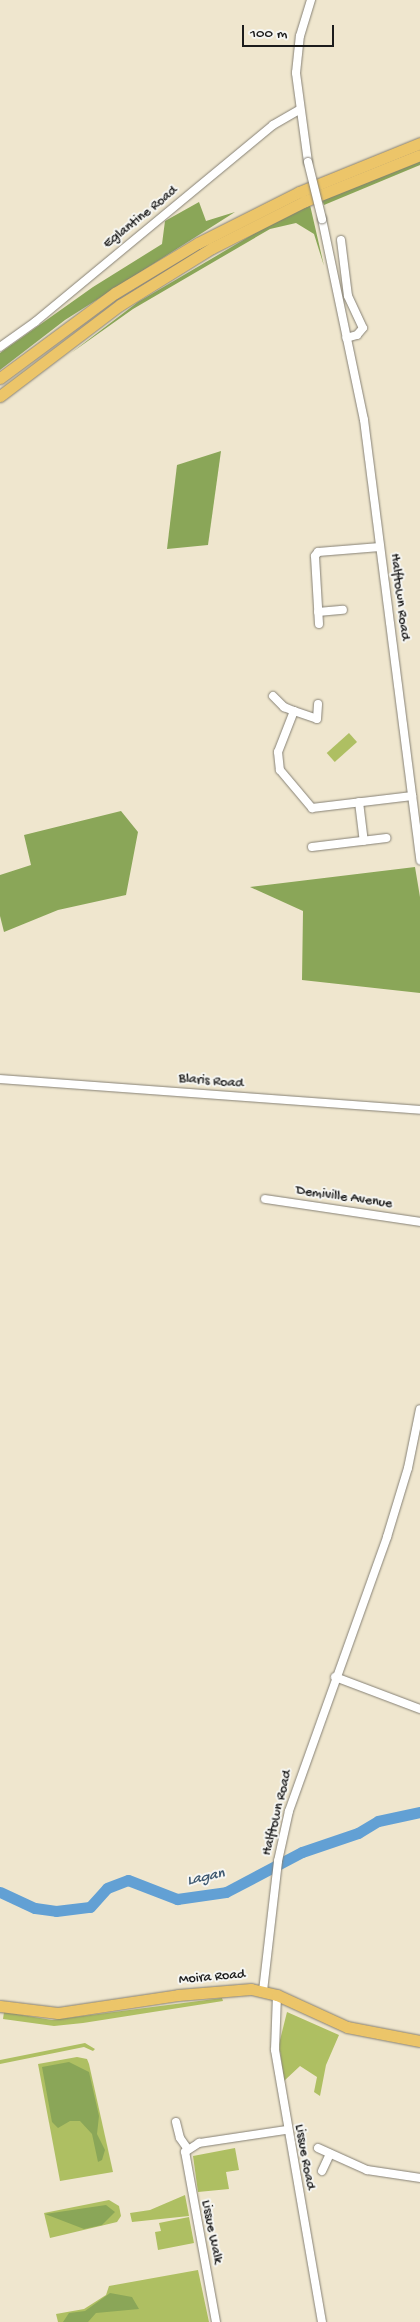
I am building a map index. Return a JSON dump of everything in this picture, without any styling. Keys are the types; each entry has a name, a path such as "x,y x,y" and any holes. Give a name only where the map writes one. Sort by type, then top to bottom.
{"highway":[{"path":"0,378 115,293 198,243 299,192 420,143"},
{"path":"0,396 120,305 212,248 306,201 420,154"},
{"name":"Moira Road","path":"5,2007 58,2014 219,1990 263,1991 277,1995 347,2027 420,2042"}],"street":[{"name":"Halftown Road","path":"311,0 297,54 298,110 364,420 420,860"},
{"name":"Eglantine Road","path":"0,347 35,322 273,125 298,110"},
{"path":"341,240 348,296 363,328 357,335 346,338"},
{"path":"319,624 315,556 318,552 380,547"},
{"path":"318,612 343,610"},
{"path":"273,696 284,707 318,718 318,704"},
{"path":"294,711 278,752 278,762 283,776 312,808 412,796"},
{"path":"359,802 364,841"},
{"path":"312,847 386,838"},
{"name":"Blaris Road","path":"0,1079 420,1110"},
{"name":"Demiville Avenue","path":"265,1199 420,1222"},
{"name":"Halftown Road","path":"263,1991 280,1845 293,1797 387,1538 408,1468 420,1409"},
{"path":"335,1677 420,1709"},
{"name":"Lissue Road","path":"277,1995 275,2050 286,2130 322,2322"},
{"name":"Lissue Walk","path":"176,2122 180,2138 187,2148 185,2164 216,2322"},
{"path":"187,2148 199,2143 286,2130"},
{"path":"318,2148 367,2170 420,2178"},
{"path":"322,2171 330,2154"}],"green space":[{"path":"420,160 420,165 324,205 322,200"},
{"path":"199,202 206,221 235,212 65,320 0,370 0,353 93,287 162,244 165,221"},
{"path":"310,205 324,266 314,234 296,223 270,229 133,309 71,353 138,302 274,222"},
{"path":"221,451 208,545 167,549 177,465"},
{"path":"349,733 357,742 335,762 327,753"},
{"path":"121,811 138,832 126,895 58,910 4,932 0,916 0,875 31,865 24,835"},
{"path":"415,867 420,897 420,993 302,980 303,911 250,887"},
{"path":"222,1998 223,2001 54,2026 3,2019 4,2012 52,2020"},
{"path":"287,2012 339,2035 326,2065 320,2096 314,2092 317,2077 300,2066 284,2081 279,2044"},
{"path":"85,2043 95,2049 93,2051 84,2047 0,2064 0,2060"},
{"path":"77,2057 87,2059 89,2064 113,2172 60,2181 38,2064"},
{"path":"69,2062 89,2072 99,2116 97,2134 105,2150 102,2160 98,2162 92,2134 80,2121 70,2121 58,2128 52,2122 42,2067"},
{"path":"235,2148 239,2170 226,2172 229,2189 198,2192 193,2156"},
{"path":"185,2195 189,2216 132,2222 130,2213 150,2210"},
{"path":"109,2200 119,2206 121,2216 117,2222 50,2238 44,2213"},
{"path":"106,2205 115,2212 102,2225 84,2229 45,2214"},
{"path":"189,2217 194,2243 158,2250 155,2232 161,2231 159,2223"},
{"path":"198,2270 209,2322 58,2322 56,2314 84,2309 106,2295 109,2286"},
{"path":"110,2293 132,2297 139,2309 96,2313 88,2322 63,2322 69,2313 85,2311"}],"waterway":[{"name":"Lagan","path":"0,1892 35,1908 56,1911 90,1907 107,1888 128,1880 177,1899 226,1892 302,1852 358,1833 378,1821 420,1812"}]}
